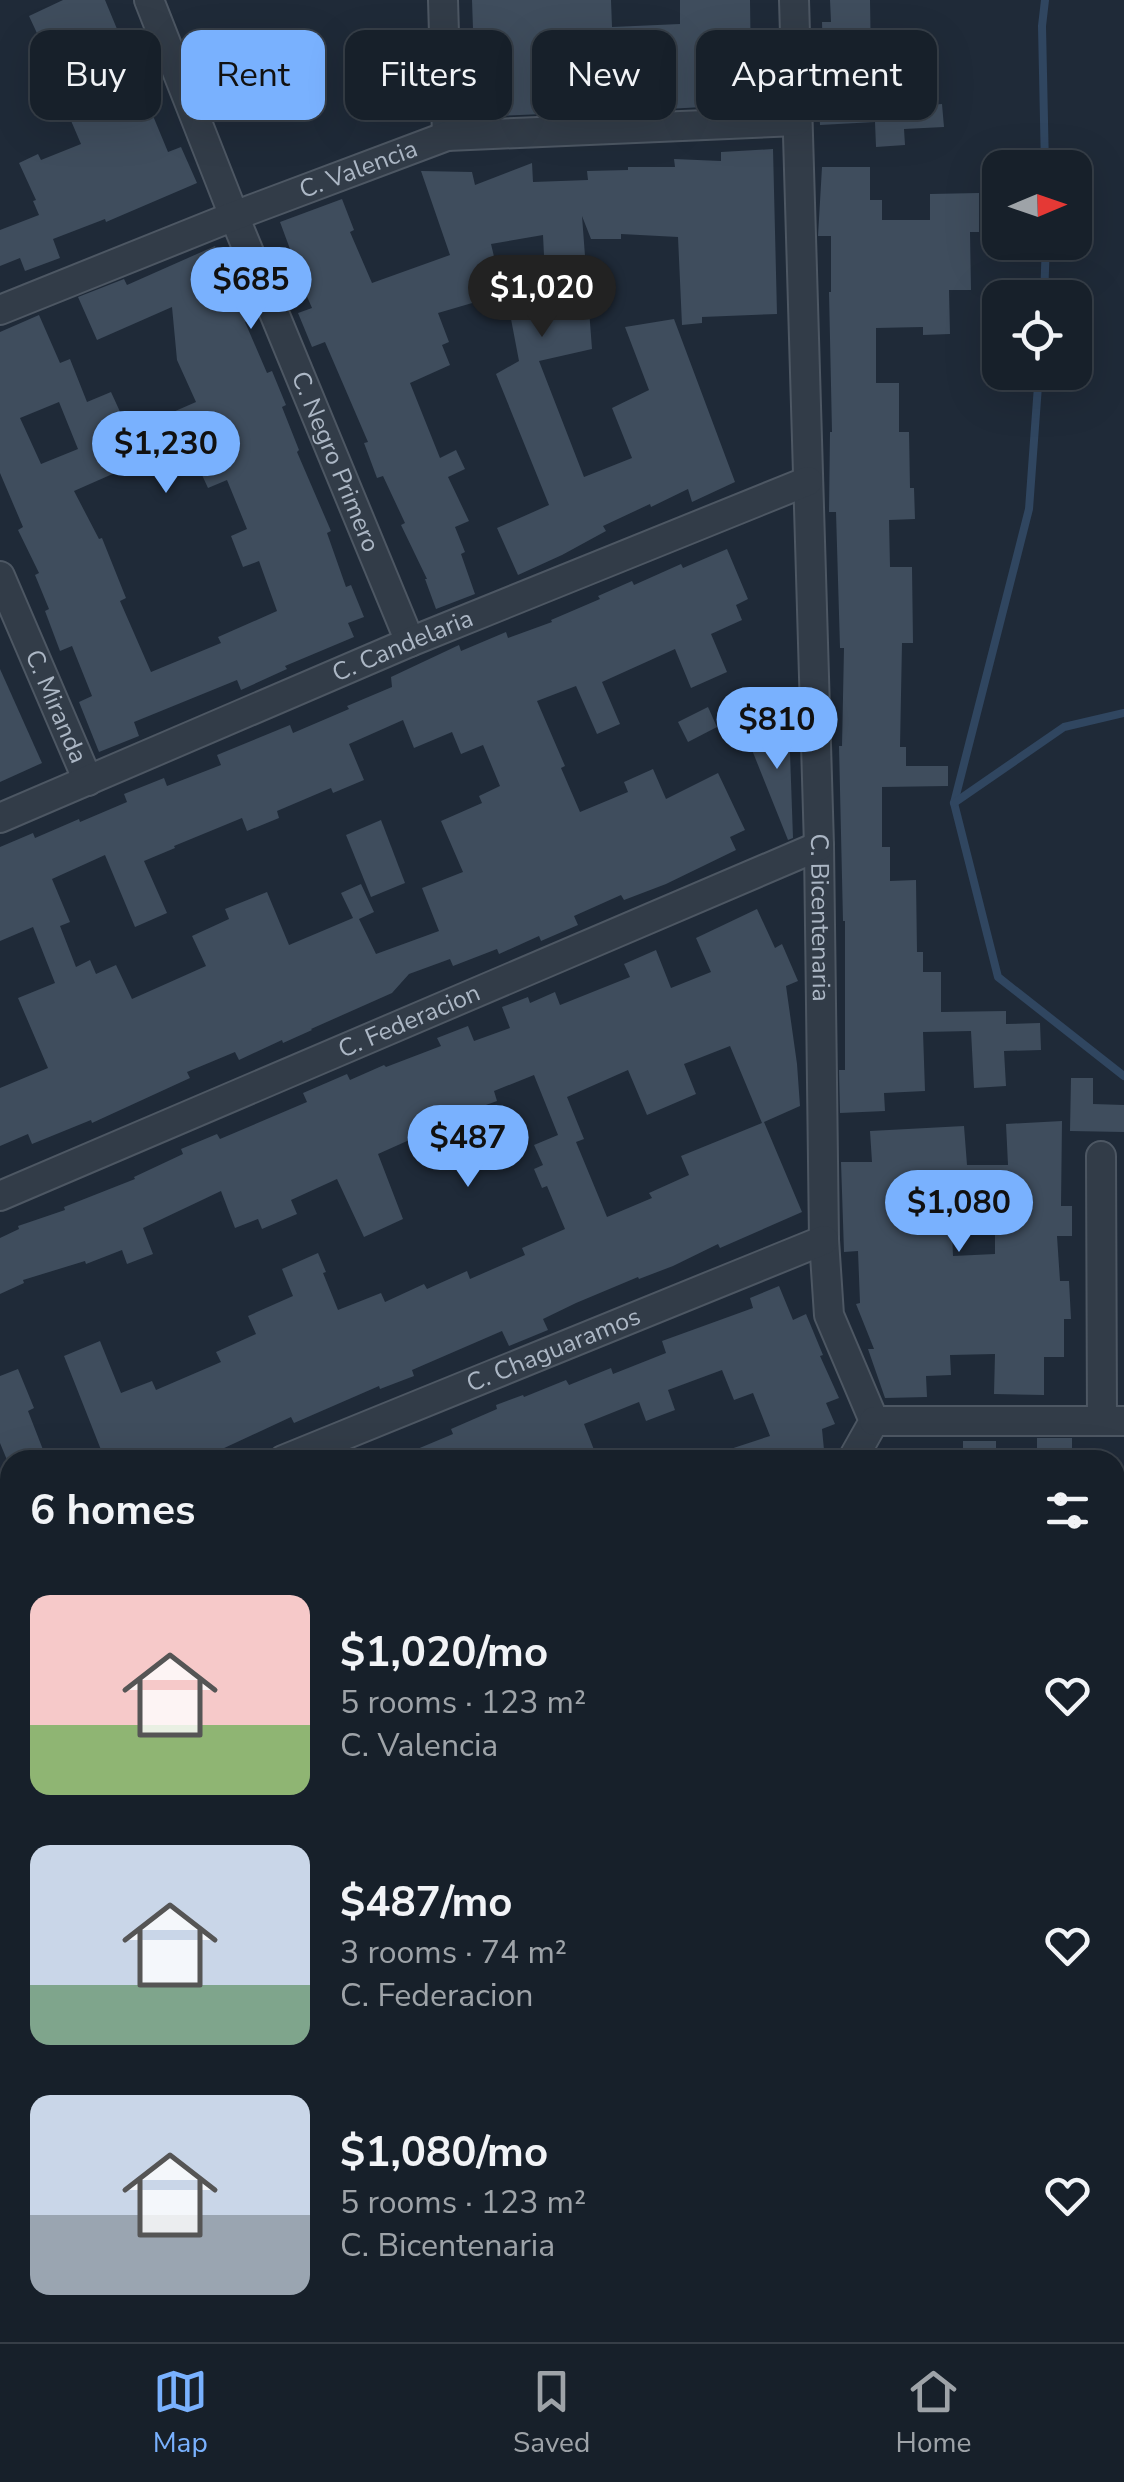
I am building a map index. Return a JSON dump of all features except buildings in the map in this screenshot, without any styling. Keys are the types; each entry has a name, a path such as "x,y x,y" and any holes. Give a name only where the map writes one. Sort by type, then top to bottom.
{"street":[{"name":"C. Negro Primero","path":"149,0 410,642"},
{"path":"443,0 448,136"},
{"name":"C. Bicentenaria","path":"794,0 820,846 824,1240 830,1315 874,1421"},
{"name":"C. Valencia","path":"0,310 448,136 797,121"},
{"name":"C. Candelaria","path":"0,818 410,642 808,482"},
{"name":"C. Miranda","path":"0,576 88,781"},
{"name":"C. Federacion","path":"0,1196 820,846"},
{"path":"858,1450 874,1421 1113,1421 1113,1248 1101,1156"},
{"name":"C. Chaguaramos","path":"308,1450 824,1240"}],"waterway":[{"path":"1045,0 1045,150"},
{"path":"1045,260 1045,280"},
{"path":"1038,390 1029,509 954,803 998,977 1124,1076"},
{"path":"954,803 1064,727 1124,713"}]}
